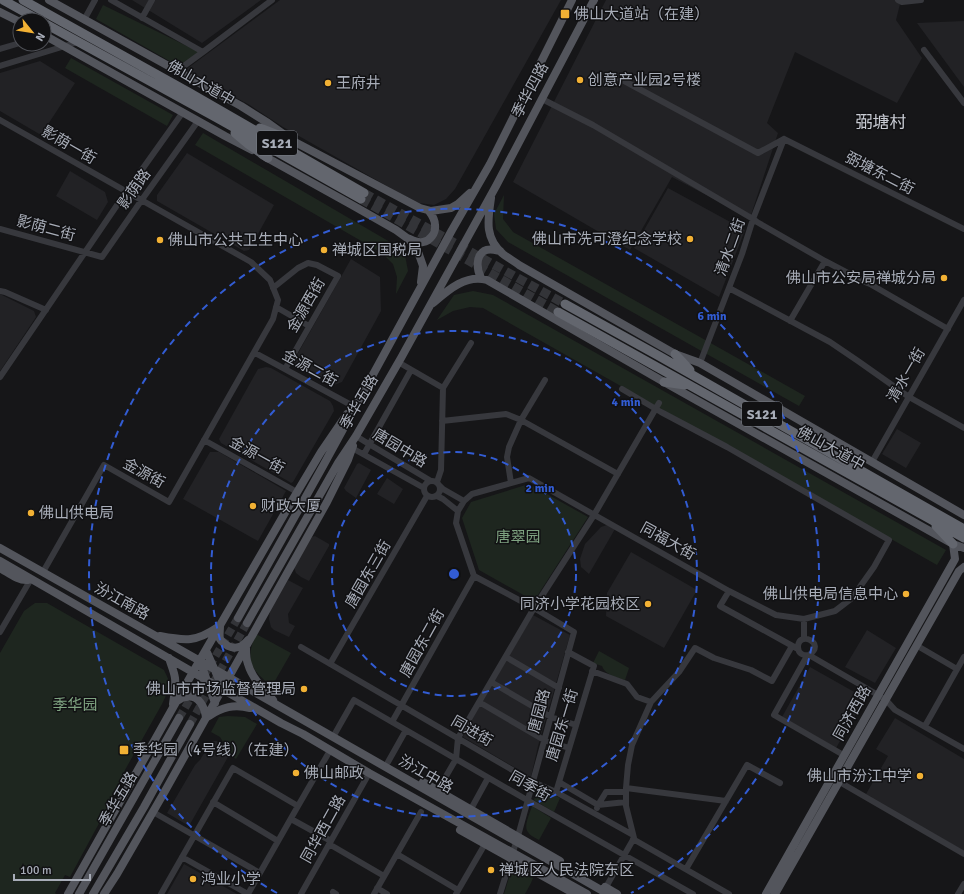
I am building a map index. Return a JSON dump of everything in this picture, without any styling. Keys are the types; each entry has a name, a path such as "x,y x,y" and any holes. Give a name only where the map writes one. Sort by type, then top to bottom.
{"highway":[{"path":"3,0 25,12"},
{"name":"佛山大道中","path":"23,0 219,115 363,196"},
{"name":"佛山大道中","path":"52,27 219,115"},
{"path":"219,115 293,141"},
{"path":"219,115 248,144 268,158"},
{"name":"佛山大道中","path":"565,304 962,527"},
{"name":"佛山大道中","path":"558,312 964,538"},
{"path":"675,354 696,377"},
{"path":"664,382 692,386"},
{"path":"929,519 953,544"}],"main road":[{"path":"49,0 241,106 293,141 406,202 429,211 451,208 458,204 476,187"},
{"name":"季华四路","path":"476,187 490,164 572,0"},
{"name":"季华四路","path":"492,193 594,0"},
{"path":"0,12 12,18"},
{"path":"52,40 225,136 268,158 396,230 416,246 423,266 420,289"},
{"name":"季华五路","path":"238,618 311,489 476,187"},
{"path":"492,193 488,228 490,237 500,251 519,265 675,354 700,363 964,515"},
{"name":"季华五路","path":"247,623 338,463 356,436 492,193"},
{"path":"407,238 417,242 424,242 433,235 436,229 429,211"},
{"path":"480,278 477,269 482,253 489,250 500,251"},
{"path":"428,308 451,288 462,282 480,278 487,280 664,382 953,544 964,548"},
{"path":"68,894 193,672 297,492 332,435 365,390"},
{"path":"104,894 153,812 223,689 327,502 348,460 356,436"},
{"name":"同济西路","path":"766,894 876,694 952,564 954,559 953,544"},
{"name":"汾江南路","path":"0,548 229,678"},
{"name":"汾江南路","path":"0,561 193,672"},
{"path":"760,894 840,753 876,694 945,569 952,564"},
{"path":"0,568 19,579 32,579"},
{"path":"781,894 888,701 921,648 960,579 962,569"},
{"name":"同济西路","path":"775,894 888,701 962,569"},
{"path":"911,629 918,623 919,614"},
{"path":"220,626 220,639 229,646 235,648 241,647 251,637"},
{"path":"152,634 174,638 197,638 204,636 220,626"},
{"path":"246,647 248,663 252,673 261,687 277,705"},
{"path":"206,650 223,689"},
{"path":"169,658 175,683 172,710"},
{"path":"200,661 215,703"},
{"path":"193,672 223,689"},
{"name":"汾江中路","path":"229,678 607,891 618,894"},
{"name":"汾江中路","path":"223,689 512,855 586,894"},
{"path":"177,702 185,697 190,696 194,698 204,706 206,718"},
{"path":"206,718 220,709 227,707 243,706 259,710"},
{"name":"季华五路","path":"79,894 180,718"},
{"path":"281,723 328,754 367,777 485,844 512,855 566,892 575,894"},
{"name":"季华五路","path":"93,894 190,724"},
{"path":"333,737 353,742 471,809 517,839"},
{"path":"810,833 820,824 824,809"}],"street":[{"path":"84,20 95,0"},
{"path":"111,0 203,52"},
{"path":"142,18 152,0"},
{"path":"178,71 272,0"},
{"path":"898,0 902,2 921,0"},
{"path":"52,34 60,31"},
{"path":"0,66 78,42"},
{"path":"0,49 12,45"},
{"path":"924,50 964,103"},
{"path":"615,76 758,153 784,139"},
{"path":"542,99 593,125 757,222 948,329"},
{"name":"影荫路","path":"0,377 126,192 183,112"},
{"name":"影荫一街","path":"0,120 251,262 270,280 273,288"},
{"name":"影荫路","path":"85,252 102,257 198,121"},
{"name":"清水二街","path":"700,363 784,139"},
{"name":"弼塘东二街","path":"784,139 964,229"},
{"name":"影荫二街","path":"0,229 85,252"},
{"path":"790,321 825,261"},
{"name":"金源西街","path":"273,288 298,268 308,263 317,265 338,276 285,369"},
{"path":"273,288 278,300 276,307 309,326"},
{"path":"729,288 830,342 909,397 964,428"},
{"path":"0,291 46,310"},
{"name":"清水一街","path":"872,462 964,300"},
{"name":"金源街","path":"43,572 104,465 169,502 274,319 276,307"},
{"path":"436,483 427,483 424,488 427,496 432,498 437,496 440,492 436,483 441,470 444,388 471,343"},
{"name":"金源二街","path":"255,352 352,406"},
{"path":"398,362 444,388"},
{"path":"364,454 412,370"},
{"path":"511,483 507,457 509,447 521,420 545,380"},
{"path":"622,389 657,406 888,540 874,567 852,598 835,611 804,619 804,639"},
{"path":"438,790 456,759 458,738 534,608 594,514 657,406"},
{"path":"442,421 506,414 521,420 618,474"},
{"name":"唐园中路","path":"356,436 464,501"},
{"name":"金源一街","path":"204,440 297,492"},
{"name":"唐园中路","path":"352,448 424,488"},
{"path":"534,608 474,576 456,523 458,511 464,501 472,494 528,478 594,514"},
{"name":"唐园东三街","path":"330,664 427,496"},
{"path":"437,496 458,511"},
{"name":"同福大街","path":"594,514 729,591 776,615 804,619"},
{"name":"唐园东二街","path":"392,722 474,576"},
{"path":"0,632 32,579"},
{"path":"729,591 720,606 795,648 802,654 808,655 888,701 895,710 964,749"},
{"name":"唐园路","path":"500,894 517,839 574,632 534,608"},
{"path":"607,891 633,837 626,806 628,765 632,745 651,702 679,672 695,648 714,658 751,670 772,681 800,642 807,638 812,641 815,646 814,651 808,655 774,715 840,753"},
{"name":"同进街","path":"301,648 533,782 556,792 594,813 729,894"},
{"path":"921,648 957,669"},
{"path":"568,652 593,669 627,684 637,697 651,702"},
{"path":"506,656 558,688"},
{"path":"925,726 964,657"},
{"name":"唐园东一街","path":"556,792 593,669"},
{"path":"491,682 551,717 576,725"},
{"name":"同季街","path":"333,737 354,700 693,894"},
{"path":"479,702 544,740 569,748"},
{"path":"388,762 406,730"},
{"path":"182,856 248,894 328,754"},
{"path":"686,869 748,765 780,783"},
{"path":"161,894 233,768 298,806"},
{"name":"同华西二路","path":"301,894 367,777"},
{"path":"471,809 488,778"},
{"path":"559,782 598,805 626,802"},
{"path":"843,784 964,854"},
{"path":"594,813 606,792 626,790 726,801"},
{"path":"213,802 278,840"},
{"path":"153,812 260,873"},
{"path":"388,894 376,891 421,812"},
{"path":"291,819 384,876"},
{"path":"397,854 457,892 485,844"},
{"path":"958,894 964,884"}],"shaded area":[{"path":"132,0 261,0 202,43"},
{"path":"280,0 561,0 455,189 446,199 434,205 419,203 401,194 283,127 248,104 184,71"},
{"path":"606,0 901,0 896,20 922,58 897,103 795,52 767,123 778,133 750,218 672,177 630,250 513,182"},
{"path":"964,21 964,87 917,23"},
{"path":"40,61 75,83 41,135 0,111 0,73"},
{"path":"187,153 274,205 249,250 244,251 157,201 157,195"},
{"path":"70,171 105,192 108,202 97,220 56,196"},
{"name":"佛山市冼可澄纪念学校","path":"668,188 745,230 719,297 634,248"},
{"path":"351,259 380,277 381,311 342,382 331,386 292,366"},
{"path":"0,294 34,311 36,317 0,371"},
{"path":"266,367 271,368 330,401 333,406 334,411 293,482 291,483 221,443 219,439 258,369"},
{"path":"897,429 921,443 906,468 882,454"},
{"path":"210,452 219,452 286,491 258,541 183,499"},
{"path":"359,463 371,470 356,498 344,488 357,464"},
{"path":"387,478 403,489 394,504 377,494"},
{"path":"607,525 615,529 589,574 581,567 580,559 585,544 601,527"},
{"path":"315,536 329,544 329,546 309,581 296,573 294,567 312,537"},
{"name":"同济小学花园校区","path":"631,552 697,590 664,648 606,616 607,593"},
{"path":"288,580 303,588 288,614 289,623 295,626 289,637 274,630 271,627 269,619 270,610"},
{"path":"533,615 570,635 538,746 531,777 463,737"},
{"path":"867,630 896,648 875,683 845,667"},
{"path":"810,667 865,698 836,748 782,717"},
{"name":"佛山市汾江中学","path":"895,718 964,759 964,851 866,794 888,756 876,749"},
{"path":"213,741 217,741 228,757 189,826 167,813 195,765"},
{"name":"鸿业小学","path":"184,864 237,894 167,894"}],"green space":[{"path":"103,5 199,52 180,67 96,19"},
{"path":"71,58 173,115 167,126 65,68"},
{"path":"203,133 390,242 405,255 408,271 396,294 397,277 393,264 382,253 195,145"},
{"path":"504,195 503,219 513,232 805,396 799,406 508,242 496,229 494,214"},
{"path":"473,291 493,295 946,550 937,565 483,308 470,307 453,311 437,320 454,295"},
{"name":"唐翠园","path":"529,484 588,517 534,601 479,570 462,518 471,502"},
{"name":"季华园","path":"35,603 47,603 164,670 170,683 170,687 70,877 65,875 55,893 56,894 0,894 0,653 24,611"},
{"path":"256,634 291,653 272,686 254,669 250,657"},
{"path":"599,651 629,668 625,680 611,675 603,669 602,666 593,663"},
{"path":"219,717 245,717 257,724 236,759 232,756 220,737 211,732"},
{"path":"538,787 560,798 554,812 534,800"},
{"path":"532,806 551,818 539,840 530,835 526,827"},
{"path":"514,868 525,871 533,878 525,894 504,894 511,871"}],"tunnel":[{"path":"364,193 565,304"},
{"path":"361,199 558,312"},
{"path":"179,718 238,618"},
{"path":"190,724 247,623"}],"place":[{"name":"佛山大道站（在建）","path":"565,14"},
{"name":"创意产业园2号楼","path":"580,80"},
{"name":"王府井","path":"328,83"},
{"name":"佛山市冼可澄纪念学校","path":"690,239"},
{"name":"佛山市公共卫生中心","path":"160,240"},
{"name":"禅城区国税局","path":"324,250"},
{"name":"佛山市公安局禅城分局","path":"944,278"},
{"name":"财政大厦","path":"253,506"},
{"name":"佛山供电局","path":"31,513"},
{"name":"佛山供电局信息中心","path":"906,594"},
{"name":"同济小学花园校区","path":"648,604"},
{"name":"佛山市市场监督管理局","path":"304,689"},
{"name":"季华园（4号线）（在建）","path":"124,750"},
{"name":"佛山邮政","path":"296,773"},
{"name":"佛山市汾江中学","path":"920,776"},
{"name":"禅城区人民法院东区","path":"491,870"},
{"name":"鸿业小学","path":"193,879"}],"district":[{"name":"弼塘村","path":"881,122"}]}
